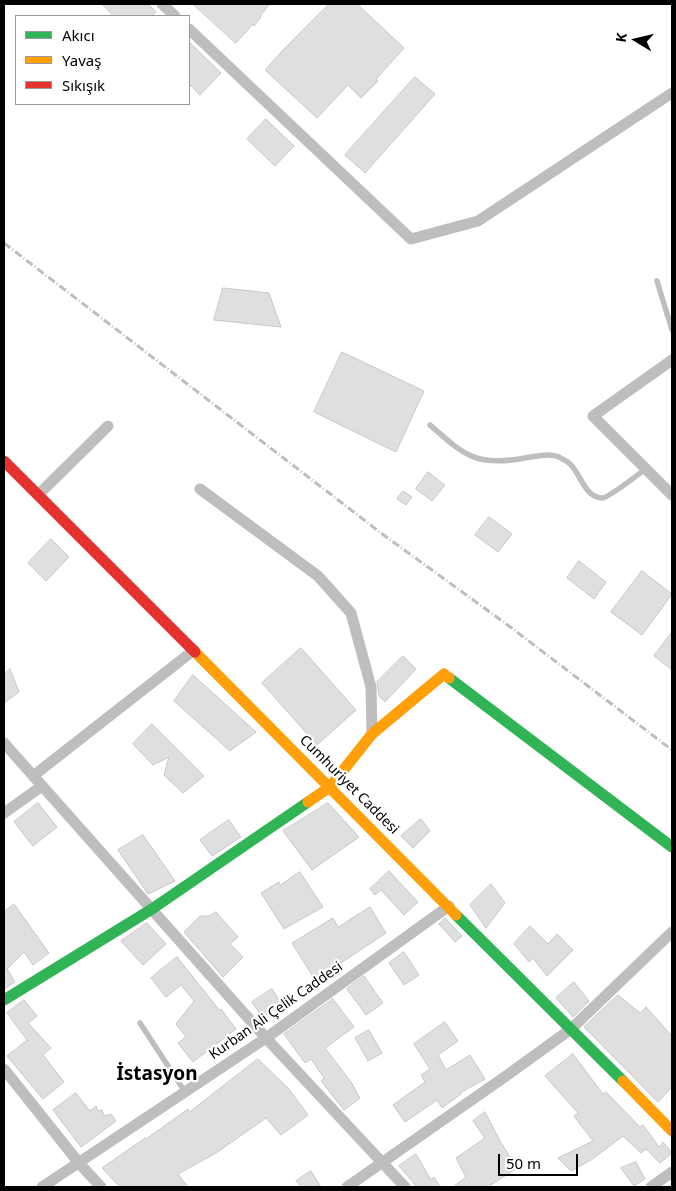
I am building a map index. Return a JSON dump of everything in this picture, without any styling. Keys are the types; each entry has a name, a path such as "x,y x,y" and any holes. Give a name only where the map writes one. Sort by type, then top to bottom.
{"main road":[{"name":"Cumhuriyet Caddesi","path":"4,461 672,1131"},
{"path":"4,1000 152,909 330,787 372,734 444,674 672,847"}],"street":[{"path":"162,4 174,15"},
{"path":"190,30 411,239 478,221 672,93"},
{"path":"672,360 593,416 672,495"},
{"path":"38,494 108,426"},
{"path":"200,489 318,576 350,613 371,687 372,734"},
{"path":"33,776 194,650"},
{"path":"4,743 266,1038 405,1187"},
{"path":"4,813 42,786"},
{"name":"Kurban Ali Çelik Caddesi","path":"42,1187 266,1038 449,906"},
{"path":"347,1187 571,1029 672,932"},
{"path":"4,1069 78,1163 101,1187"},
{"path":"651,1187 672,1172"}],"lane":[{"path":"657,281 672,330"},
{"path":"430,425 458,449 478,459 503,462 540,456 556,456 570,463 586,488 601,498 605,498 646,469"},
{"path":"140,1022 186,1092"}],"building":[{"path":"102,4 148,4 156,12 152,15 113,15"},
{"path":"193,4 270,4 254,26 253,24 236,43"},
{"path":"329,4 357,4 404,48 376,79 378,81 361,98 348,85 317,118 265,70"},
{"path":"190,43 221,73 200,95 190,85"},
{"path":"415,77 435,94 365,173 345,155"},
{"path":"266,119 294,146 275,166 247,139"},
{"path":"223,288 269,293 281,327 214,320"},
{"path":"342,352 424,391 396,452 314,412"},
{"path":"428,472 445,485 432,501 416,489"},
{"path":"403,491 412,497 406,505 397,499"},
{"path":"489,517 512,534 498,552 475,535"},
{"path":"51,539 69,557 46,581 28,563"},
{"path":"579,561 606,582 594,599 567,578"},
{"path":"642,571 672,594 642,635 611,612"},
{"path":"672,632 672,670 654,656"},
{"path":"301,648 356,710 317,745 262,683"},
{"path":"403,656 416,669 385,702 379,696 377,682"},
{"path":"10,669 19,692 4,703 4,675"},
{"path":"193,675 256,732 230,751 174,701"},
{"path":"152,724 204,776 183,793 164,775 169,757 153,765 133,744"},
{"path":"38,803 57,827 33,846 14,822"},
{"path":"328,803 359,837 312,870 283,831"},
{"path":"421,819 430,831 413,848 401,836"},
{"path":"229,820 241,837 212,856 200,840"},
{"path":"143,835 175,881 148,894 118,850"},
{"path":"389,871 418,902 404,915 381,890 375,895 370,889"},
{"path":"300,872 323,907 284,929 261,893 279,882 280,885"},
{"path":"491,884 505,903 486,928 470,905"},
{"path":"14,904 49,953 33,965 24,952 7,969 15,982 4,989 4,912"},
{"path":"370,907 386,933 315,980 292,943 333,918 338,927"},
{"path":"216,912 238,937 230,944 243,957 223,977 184,932 200,916 209,916"},
{"path":"445,918 462,936 455,942 439,924"},
{"path":"147,923 166,944 143,965 121,941"},
{"path":"530,926 548,944 557,934 573,950 547,976 533,958 529,962 514,944"},
{"path":"404,952 419,975 404,985 389,963"},
{"path":"177,957 236,1029 193,1062 178,1043 186,1037 176,1024 194,1001 181,985 166,997 151,978"},
{"path":"364,976 383,1003 366,1015 347,989"},
{"path":"574,982 589,1001 573,1017 556,998"},
{"path":"272,989 282,1004 262,1017 252,1002"},
{"path":"618,995 640,1013 646,1007 672,1036 672,1087 658,1102 584,1027"},
{"path":"333,999 354,1027 325,1048 351,1082 360,1098 344,1110 321,1081 324,1078 311,1059 305,1063 284,1034"},
{"path":"24,1000 37,1016 28,1023 51,1048 43,1055 64,1082 43,1099 7,1056 27,1040 7,1013"},
{"path":"445,1022 458,1041 438,1055 446,1070 470,1055 485,1079 460,1093 442,1108 437,1100 405,1122 393,1105 425,1082 421,1075 430,1069 414,1044"},
{"path":"369,1030 382,1053 368,1061 355,1038"},
{"path":"573,1054 603,1094 606,1092 640,1127 643,1125 659,1147 663,1142 672,1153 660,1163 646,1149 641,1153 623,1136 591,1160 571,1171 558,1158 593,1141 574,1116 578,1113 545,1076"},
{"path":"258,1059 288,1088 308,1115 281,1135 266,1118 216,1153 178,1174 188,1187 120,1187 102,1168 188,1109 189,1112"},
{"path":"76,1093 90,1111 96,1106 98,1111 102,1110 104,1116 111,1114 116,1121 81,1147 53,1110"},
{"path":"485,1112 517,1168 488,1187 453,1187 466,1177 456,1158 485,1138 473,1121"},
{"path":"416,1154 431,1180 434,1177 440,1187 417,1187 399,1166"},
{"path":"636,1162 645,1179 634,1186 621,1168"},
{"path":"311,1171 321,1187 301,1187 296,1181"}],"railway":[{"path":"4,243 381,533 509,626 672,750"}],"traffic: fast":[{"path":"449,678 672,847"},
{"path":"4,1000 152,909 308,802"},
{"path":"456,915 623,1081"}],"traffic: slow":[{"path":"195,652 456,915"},
{"path":"308,802 330,787 372,734 444,674 449,678"},
{"path":"623,1081 672,1131"}],"traffic: jam":[{"path":"4,461 195,652"}],"district":[{"name":"İstasyon","path":"157,1075"}]}
